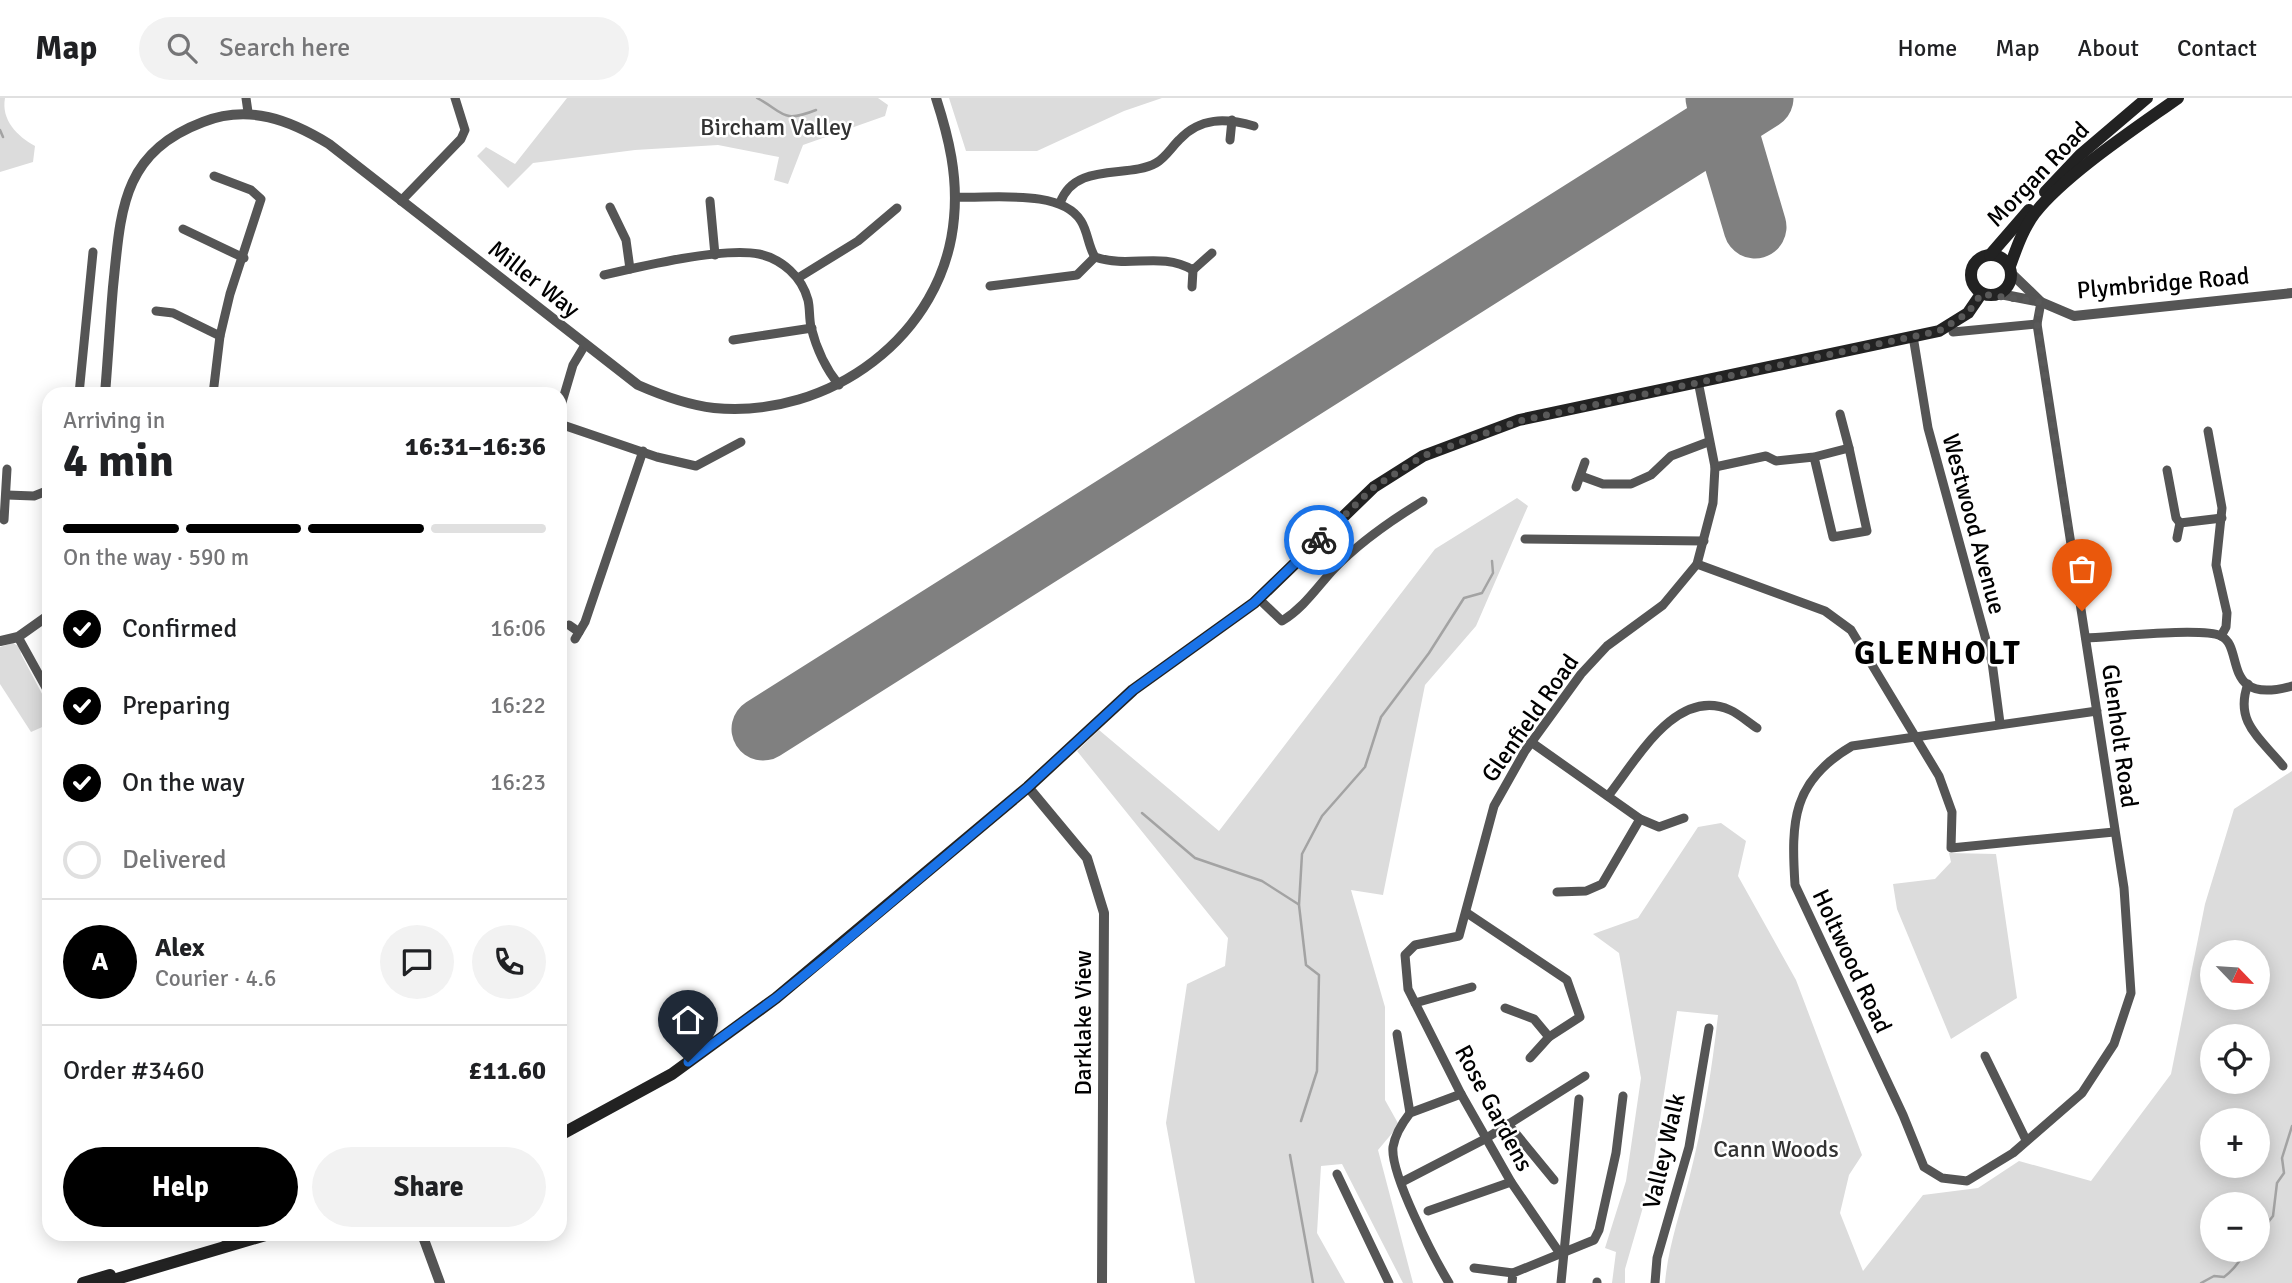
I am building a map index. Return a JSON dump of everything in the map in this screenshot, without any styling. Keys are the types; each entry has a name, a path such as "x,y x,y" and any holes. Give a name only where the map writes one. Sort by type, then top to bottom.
{"main road":[{"name":"Morgan Road","path":"1990,255 2080,155 2147,98"},
{"name":"Morgan Road","path":"2118,124 2155,98"},
{"name":"Morgan Road","path":"2011,270 2022,233 2036,212 2061,187 2178,98"},
{"name":"Plymbridge Road","path":"1990,255 1999,256 2011,270"},
{"path":"567,1131 672,1074 776,998 1028,787 1133,690 1259,598 1374,487 1423,456 1519,421 1939,331 1968,313 1981,294 1972,283 1972,267 1977,261 1990,255"},
{"path":"2000,294 2007,289 2011,270"},
{"name":"Plymbridge Road","path":"1981,294 2000,294"},
{"path":"83,1283 223,1241"},
{"path":"103,1283 223,1241"}],"street":[{"path":"246,98 248,112"},
{"path":"401,201 461,139 465,130 455,98"},
{"name":"Miller Way","path":"106,387 118,228 129,187 162,142 209,119 248,112 300,127 329,144 638,385 687,403 713,408 778,405 839,385 888,351 921,312 944,265 956,197 951,148 936,98"},
{"path":"1060,203 1064,192 1073,184 1104,172 1155,164 1196,126 1209,121 1231,120 1254,126"},
{"path":"1230,140 1231,120"},
{"path":"214,176 251,190 261,200 230,294 220,336 214,387"},
{"path":"956,197 1038,198 1060,203 1081,220 1095,257"},
{"path":"710,201 715,255"},
{"path":"610,207 626,240 630,269"},
{"path":"798,278 858,241 897,208"},
{"path":"183,229 244,258"},
{"path":"80,387 93,252"},
{"path":"1192,287 1193,270 1212,253"},
{"path":"604,275 715,255 758,254 781,262 798,278 808,299 811,328 825,365 839,385"},
{"path":"1095,257 1122,263 1169,259 1193,270"},
{"path":"990,286 1008,279 1077,275 1095,257"},
{"name":"Plymbridge Road","path":"2011,270 2040,302"},
{"name":"Plymbridge Road","path":"2000,294 2040,302 2074,316 2292,293"},
{"name":"Glenholt Road","path":"2026,1140 2082,1093 2114,1044 2131,993 2124,888 2037,324 2040,302"},
{"path":"156,311 173,313 220,336"},
{"path":"1952,332 2037,324"},
{"path":"733,340 811,328"},
{"name":"Westwood Avenue","path":"1913,335 1928,428 1992,662 2000,723"},
{"path":"566,387 573,365 584,345"},
{"name":"Glenfield Road","path":"1467,913 1494,806 1531,742 1581,674 1606,646 1663,605 1697,564 1713,503 1715,467 1698,381"},
{"path":"1814,457 1833,537 1867,531 1840,414"},
{"path":"567,426 696,466 741,442"},
{"path":"2208,431 2222,519 2217,565 2227,613 2226,627 2221,636"},
{"path":"1581,476 1603,484 1631,484 1651,475 1671,456 1708,442"},
{"path":"1715,467 1766,456 1776,461 1814,457 1849,448"},
{"path":"569,625 577,636 643,451"},
{"path":"1576,487 1585,462"},
{"path":"4,520 7,469"},
{"path":"2167,470 2176,518 2180,523 2177,538"},
{"path":"7,495 34,496 42,493"},
{"path":"1259,598 1282,621 1300,610 1332,570 1380,527 1423,501"},
{"path":"2180,523 2222,519"},
{"path":"1525,539 1704,541"},
{"path":"1697,564 1825,611 1850,630 1939,776 1952,812 1951,848 2114,832"},
{"path":"0,641 18,636 42,620"},
{"path":"2086,638 2180,632 2221,636 2228,642 2234,667 2248,684 2264,690 2292,686"},
{"path":"18,636 42,680"},
{"path":"2248,684 2243,698 2245,721 2283,766"},
{"path":"1608,796 1660,732 1684,710 1702,705 1729,710 1757,728"},
{"name":"Holtwood Road","path":"2026,1140 2013,1153 1967,1181 1942,1178 1924,1167 1903,1115 1795,885 1793,845 1803,789 1825,761 1852,746 2097,711"},
{"path":"1531,742 1640,819 1659,827 1684,818"},
{"name":"Darklake View","path":"1028,787 1087,858 1104,913 1102,1283"},
{"path":"1557,892 1586,891 1602,884 1640,819"},
{"path":"1467,913 1567,980 1580,1017 1549,1037 1530,1058"},
{"name":"Rose Gardens","path":"1467,913 1459,936 1415,945 1405,955 1405,973 1415,1003 1485,1139 1561,1255"},
{"path":"1415,1003 1472,987"},
{"path":"1506,1007 1534,1020 1549,1037"},
{"name":"Valley Walk","path":"1655,1283 1657,1258 1689,1147 1709,1028"},
{"path":"1397,1034 1410,1113 1393,1148 1402,1182 1426,1245 1449,1283"},
{"path":"1985,1056 2026,1140"},
{"path":"1402,1182 1485,1139 1585,1076"},
{"path":"1410,1113 1461,1094"},
{"path":"1474,1268 1513,1278 1594,1240 1599,1230 1616,1153 1623,1096"},
{"path":"1561,1283 1561,1255 1579,1099"},
{"path":"1508,1124 1554,1180"},
{"path":"1337,1174 1389,1283"},
{"path":"1428,1212 1511,1182"},
{"path":"425,1241 440,1283"}],"green space":[{"path":"0,98 5,98 5,113 12,126 35,146 33,162 0,172"},
{"name":"Bircham Valley","path":"567,98 878,98 888,105 885,116 803,145 788,184 774,180 779,157 718,145 635,150 533,163 508,188 477,156 486,147 515,164"},
{"path":"949,98 1162,98 1124,111 1037,151 966,151"},
{"path":"1517,498 1528,506 1476,626 1425,685 1383,895 1351,890 1385,1007 1385,1100 1399,1125 1378,1150 1413,1283 1403,1283 1342,1164 1321,1166 1317,1233 1345,1283 1195,1283 1166,1123 1187,984 1225,966 1228,938 1077,751 1099,730 1219,831 1435,549"},
{"path":"13,643 20,647 42,694 42,727 31,732 0,684 0,647"},
{"name":"Cann Woods","path":"2292,771 2292,1283 1665,1283 1703,1118 1718,1015 1677,1011 1650,1183 1625,1269 1625,1283 1612,1283 1616,1252 1605,1248 1626,1181 1641,1078 1619,953 1593,934 1638,918 1698,827 1721,823 1746,841 1738,876 1796,980 1862,1155 1849,1175 1840,1213 1863,1271 1923,1195 1978,1188 2019,1161 2091,1181 2171,1074 2205,904 2234,809"},
{"path":"1949,853 1996,854 2017,998 1951,1039 1897,909 1893,884 1935,879 1951,862"}],"waterway":[{"path":"757,98 789,116 816,110"},
{"path":"0,130 3,137"},
{"path":"1301,1121 1317,1071 1319,975 1306,965 1299,905 1302,854 1322,816 1365,767 1381,717 1429,653 1464,598 1482,593 1493,573 1492,561"},
{"path":"1142,813 1195,858 1262,881 1298,904"},
{"path":"2270,1220 2273,1216 2277,1183 2284,1173 2282,1158 2292,1126"},
{"path":"1290,1155 1313,1283"},
{"path":"2201,1283 2214,1276 2224,1277 2239,1262"}],"runway":[{"path":"1717,98 1755,227"},
{"path":"763,729 1762,98"}],"way so far":[{"path":"1319,540 1374,487 1423,456 1519,421 1939,331 1968,313 1981,294 2000,294 2040,302 2037,324 2082,611"}],"district":[{"name":"GLENHOLT","path":"1938,653"}],"route":[{"path":"688,1062 776,998 824,959 1028,787 1133,690 1254,603 1319,540"}]}
